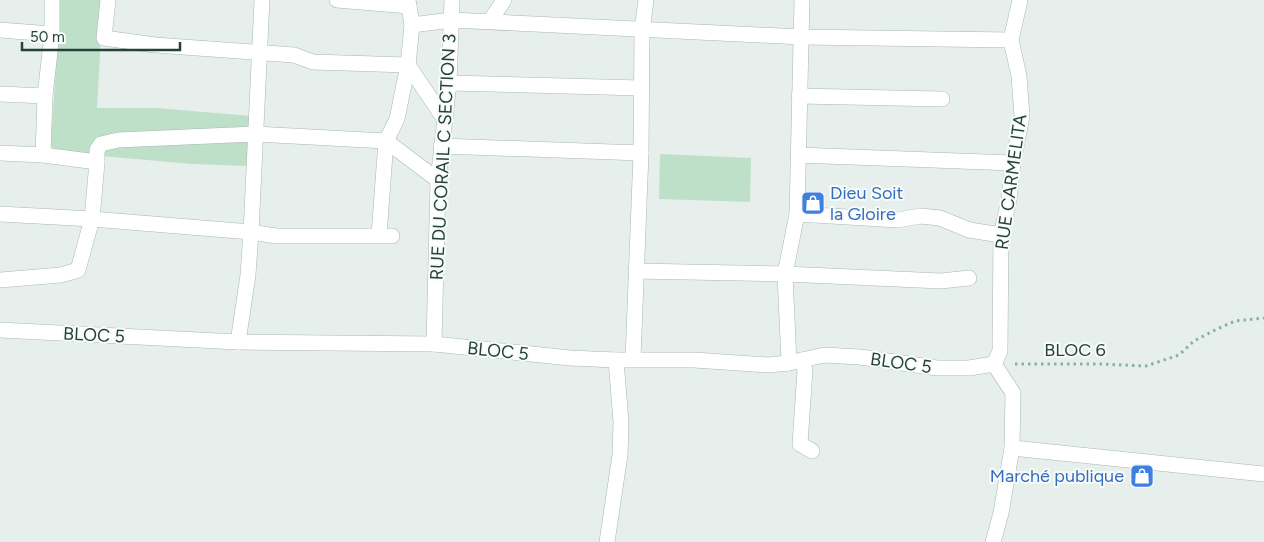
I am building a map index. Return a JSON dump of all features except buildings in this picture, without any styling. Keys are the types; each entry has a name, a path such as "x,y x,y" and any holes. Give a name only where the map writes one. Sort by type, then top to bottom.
{"street":[{"path":"43,155 45,96 52,34 52,0"},
{"path":"108,0 104,38 155,45 261,52 280,56 294,55 314,62 408,65"},
{"path":"238,342 248,275 261,52 262,0"},
{"path":"0,214 92,219 251,232 276,236 385,236 386,141 397,119 408,65 412,25 409,3 337,0"},
{"name":"RUE DU CORAIL C SECTION 3","path":"434,344 438,180 449,83 452,0"},
{"path":"490,21 504,0"},
{"path":"633,359 641,153 642,31 646,0"},
{"path":"802,0 796,214 785,274 796,362 805,370 800,444 812,451"},
{"name":"RUE CARMELITA","path":"994,364 1000,351 1001,235 1010,200 1013,163 1022,116 1020,76 1012,40 1020,0"},
{"path":"412,25 451,20 802,38 1012,40"},
{"path":"0,30 52,34"},
{"path":"408,65 445,120"},
{"path":"449,83 641,88"},
{"path":"0,94 45,96"},
{"path":"799,96 942,99"},
{"path":"0,280 61,275 78,270 92,219 97,150 100,144 118,140 255,134 386,141 438,180"},
{"path":"441,146 641,153"},
{"path":"0,153 43,155 96,162"},
{"path":"798,155 1013,163"},
{"path":"796,214 898,220 920,216 940,218 969,230 1001,235"},
{"path":"636,271 785,274 942,281 969,278"},
{"name":"BLOC 5","path":"0,330 238,342 434,344 570,358 616,360 633,359 768,365 796,362 824,355 860,357 937,368 969,368 994,364"},
{"path":"607,542 620,455 621,422 616,360"},
{"path":"993,542 1001,513 1012,448 1014,393 994,364"},
{"path":"1012,448 1264,474"}],"path":[{"name":"BLOC 6","path":"994,364 1146,366 1179,354 1194,341 1214,330 1235,322 1264,318"}],"green space":[{"path":"60,0 103,0 97,108 156,108 251,116 247,166 192,164 56,152 51,145"},
{"path":"660,154 751,158 750,202 659,199"}],"place":[{"name":"Dieu Soit la Gloire","path":"813,203"},
{"name":"Marché publique","path":"1142,476"}]}
